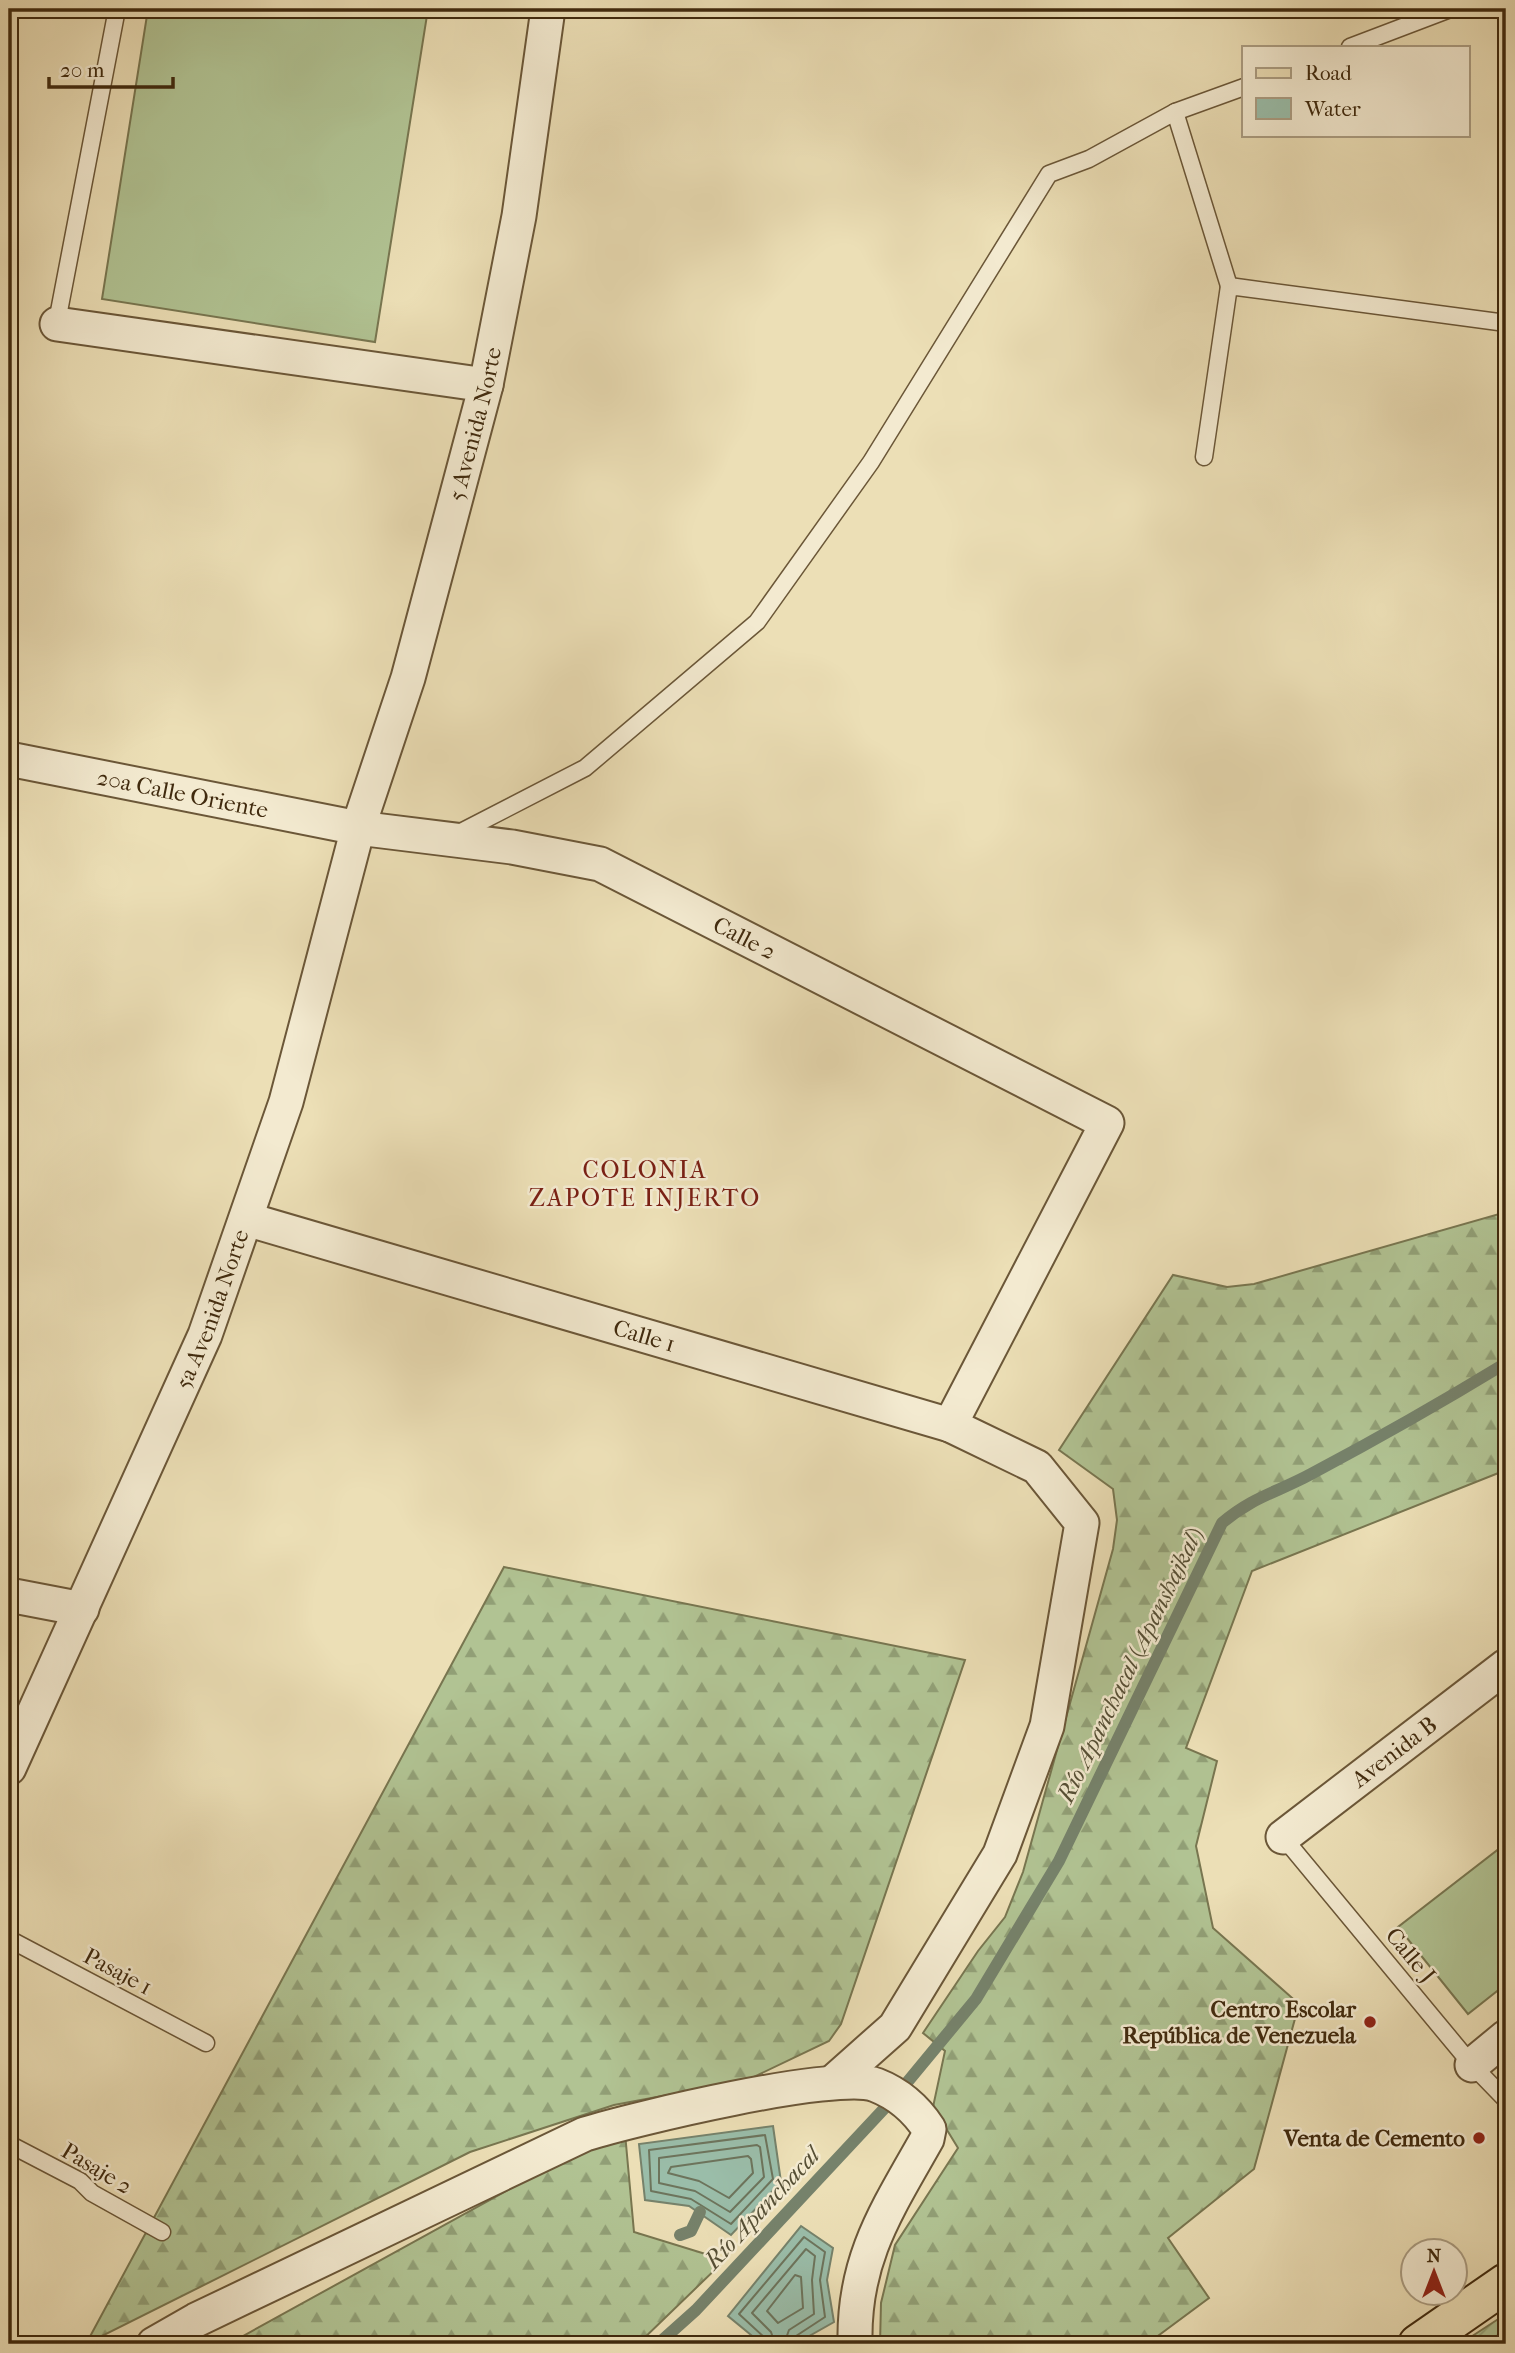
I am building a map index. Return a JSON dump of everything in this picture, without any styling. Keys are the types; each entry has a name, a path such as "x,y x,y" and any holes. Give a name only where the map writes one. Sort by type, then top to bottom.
{"main road":[{"path":"1418,2344 1506,2283"}],"street":[{"name":"5 Avenida Norte","path":"358,828 408,678 486,385 519,216 549,10"},
{"path":"56,330 486,385"},
{"name":"20a Calle Oriente","path":"9,759 358,828"},
{"name":"Calle 2","path":"358,828 512,847 600,864 1107,1123 950,1425"},
{"name":"5a Avenida Norte","path":"9,1768 205,1335 286,1102 358,828"},
{"name":"Calle 1","path":"246,1219 950,1425 1037,1467 1082,1523 1047,1726 1000,1854 895,2027 833,2082"},
{"path":"9,1595 82,1609"},
{"name":"Avenida B","path":"1283,1837 1506,1666"},
{"path":"1472,2065 1506,2037"},
{"path":"154,2344 196,2320 585,2134 629,2120 833,2082 875,2085 912,2105 929,2129 927,2139 887,2206 869,2247 855,2344"}],"lane":[{"path":"56,330 117,9"},
{"path":"1353,46 1450,9"},
{"path":"446,840 585,768 757,622 871,462 1049,174 1089,159 1175,112 1242,88"},
{"path":"1175,112 1229,286 1204,457"},
{"path":"1229,286 1506,323"},
{"name":"Calle J","path":"1283,1837 1472,2065 1506,2101"},
{"name":"Pasaje 1","path":"9,1939 206,2043"},
{"name":"Pasaje 2","path":"9,2144 80,2181 92,2193 162,2232"}],"green space":[{"path":"148,9 428,9 375,342 102,299"},
{"path":"1506,1212 1506,1470 1252,1571 1186,1748 1217,1761 1196,1846 1213,1928 1299,2004 1254,2169 1168,2238 1209,2298 1147,2344 880,2344 881,2303 895,2245 958,2148 933,2107 945,2051 923,2033 978,1951 1005,1917 1023,1872 1113,1549 1117,1520 1113,1489 1059,1450 1173,1275 1227,1287 1254,1284"},
{"path":"504,1567 965,1660 841,2024 829,2041 718,2094 710,2087 614,2105 470,2152 86,2344"},
{"path":"1500,1848 1506,1856 1506,1984 1468,2014 1398,1927"},
{"path":"625,2133 634,2232 725,2260 638,2344 248,2344 243,2336 584,2148"},
{"path":"1506,2314 1506,2344 1474,2340 1460,2344"}],"water":[{"path":"773,2126 781,2182 731,2235 689,2206 645,2200 639,2144"},
{"path":"801,2226 833,2248 827,2280 834,2322 795,2344 762,2344 728,2316"}],"waterway":[{"name":"Río Apanchacal (Apanshajkal)","path":"658,2344 696,2310 895,2097 976,1999 1059,1861 1222,1523 1255,1501 1360,1447 1506,1363"},
{"path":"680,2235 691,2231 700,2212"}],"place":[{"name":"Centro Escolar República de Venezuela","path":"1370,2022"},
{"name":"Venta de Cemento","path":"1479,2138"}],"district":[{"name":"COLONIA ZAPOTE INJERTO","path":"645,1184"}],"water label":[{"name":"Río Apanchacal","path":"762,2208"}]}
